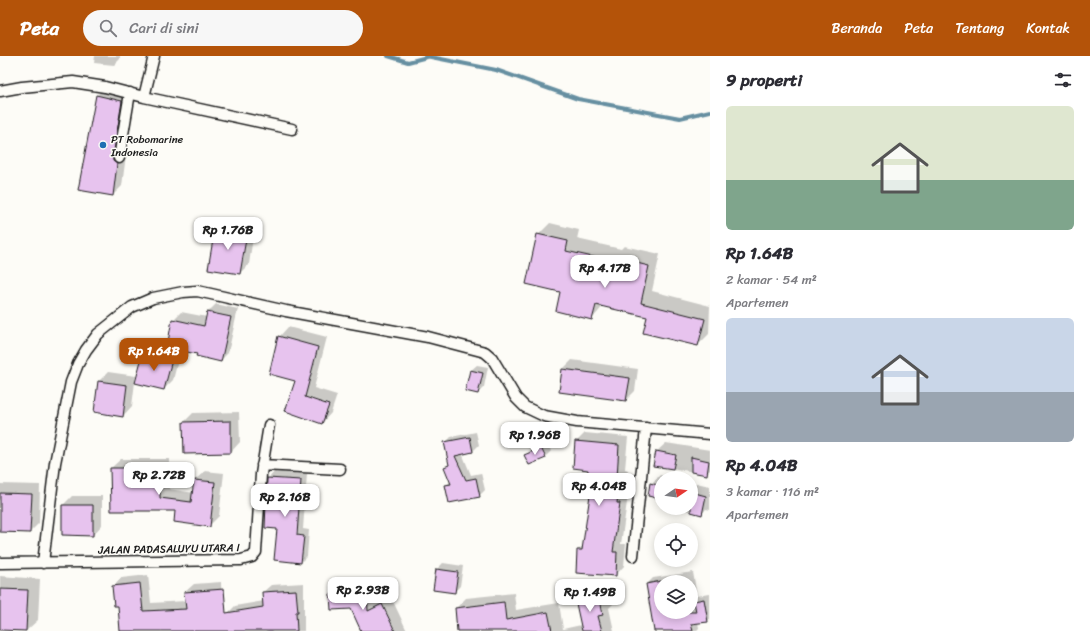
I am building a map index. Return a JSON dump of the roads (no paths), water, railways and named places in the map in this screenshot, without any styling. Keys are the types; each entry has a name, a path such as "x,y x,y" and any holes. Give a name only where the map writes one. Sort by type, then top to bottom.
{"street":[{"path":"144,97 154,56"},
{"path":"0,91 22,86 73,82 130,93 292,129"},
{"path":"119,158 130,93"},
{"path":"43,563 55,463 71,382 78,364 98,334 132,307 153,298 183,292 197,291 286,311 428,337 478,350 488,354 516,398 525,408 536,413 577,422 710,434"},
{"name":"JALAN PADASALUYU UTARA I","path":"0,563 241,560 252,557 256,552 261,474 269,425"},
{"path":"632,556 646,428"},
{"path":"262,465 340,469"}],"waterway":[{"path":"388,56 408,62 427,57"},
{"path":"426,56 496,70 578,99 680,118 710,111"}],"place":[{"name":"PT Robomarine Indonesia","path":"103,145"}]}
